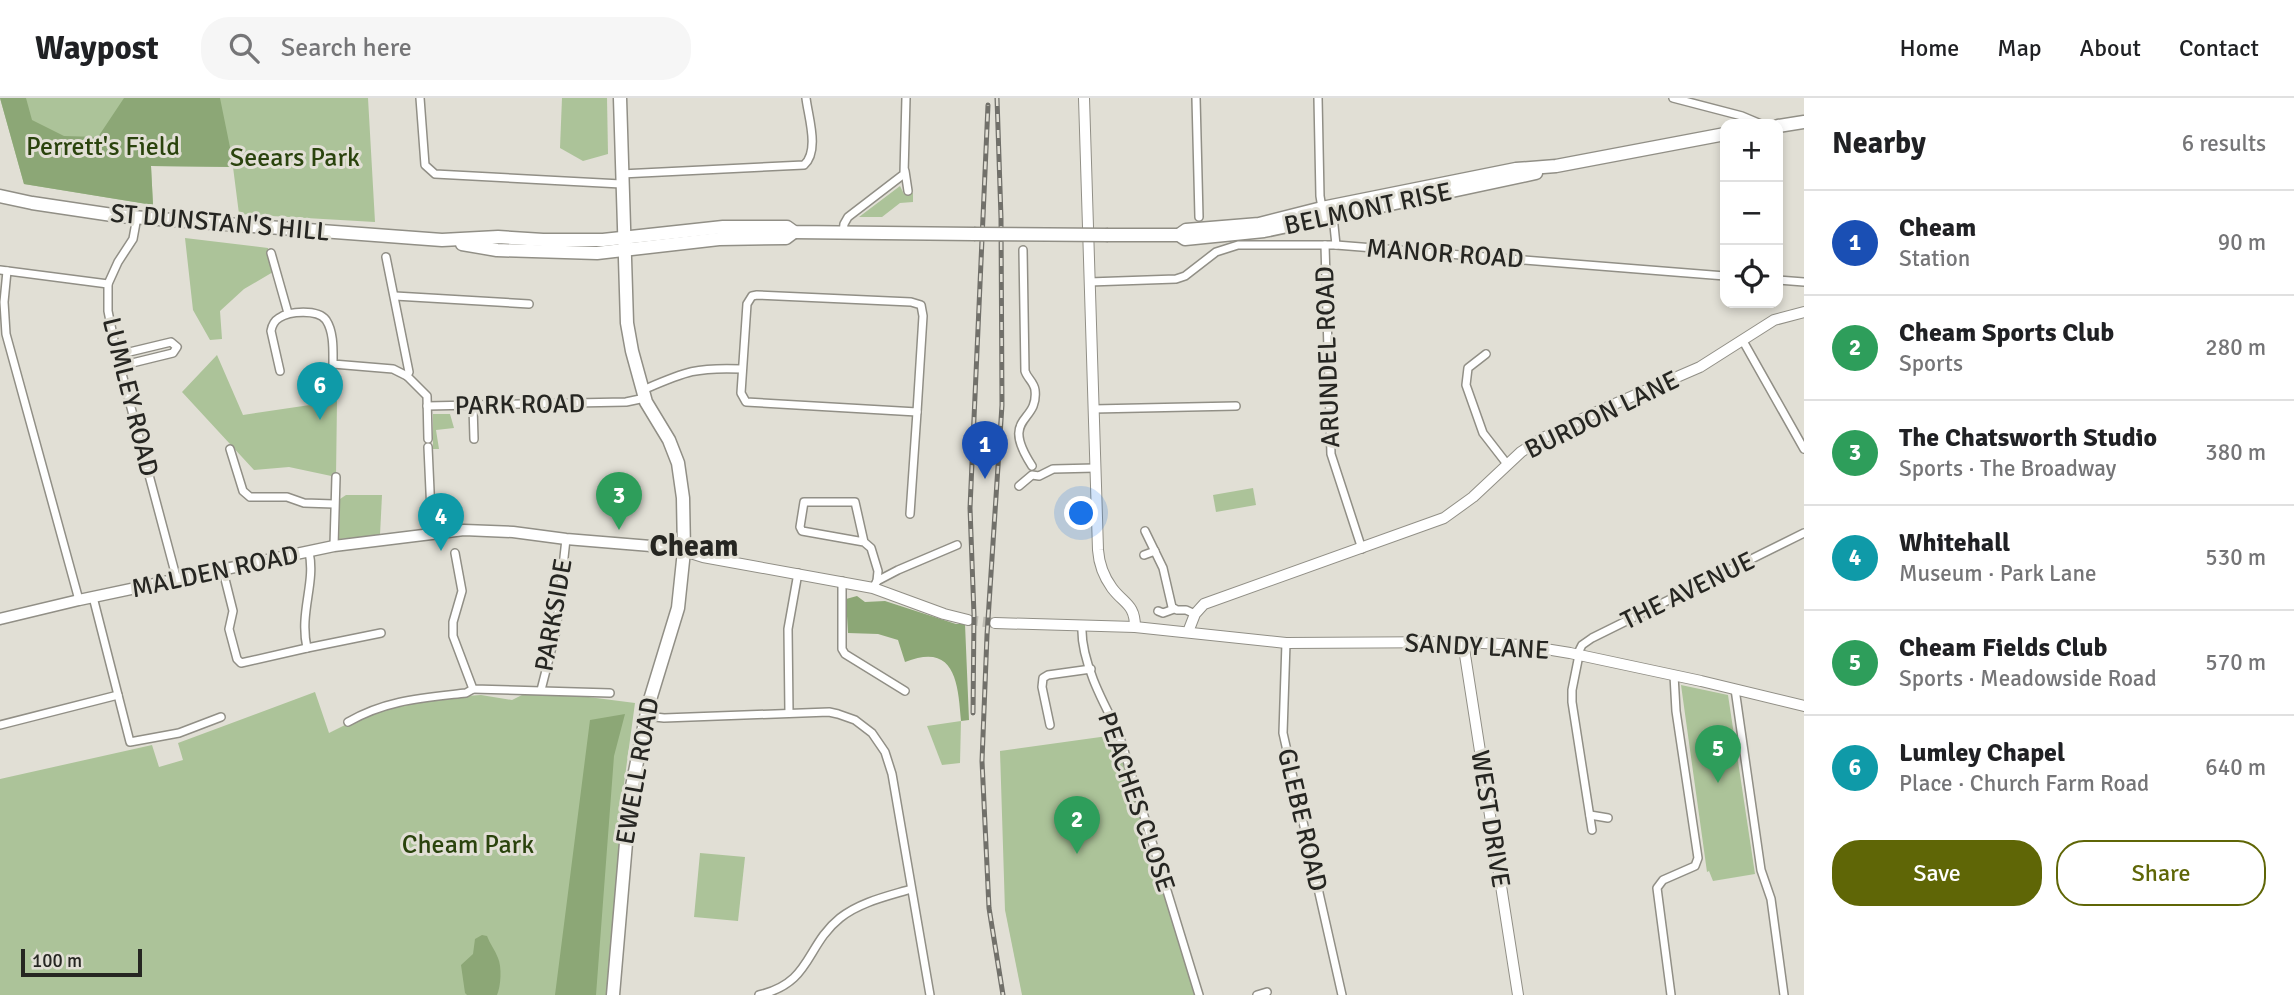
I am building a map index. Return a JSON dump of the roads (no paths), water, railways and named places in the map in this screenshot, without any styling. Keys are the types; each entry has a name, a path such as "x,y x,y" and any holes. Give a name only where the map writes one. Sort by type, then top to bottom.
{"highway":[{"name":"EWELL ROAD","path":"613,995 627,820 646,716 678,608 684,551 683,498 678,463 644,394 627,323 620,98"},
{"path":"1783,125 1804,122"},
{"name":"BELMONT RISE","path":"794,232 1179,235 1185,239 1264,231 1327,212 1519,177 1556,166 1720,135"},
{"name":"ST DUNSTAN'S HILL","path":"0,196 32,204 137,218 442,240 496,250 624,252 719,239 786,238 794,232 787,226 723,227 623,238 543,240 498,237 442,240"}],"main road":[{"name":"MALDEN ROAD","path":"0,619 334,546 471,530 513,532 684,551"}],"street":[{"path":"420,98 424,160 427,169 435,174 624,177 804,164 809,160 812,151 806,98"},
{"path":"906,98 905,167 908,191"},
{"path":"1084,98 1097,545 1100,566 1112,588 1133,611 1140,627"},
{"path":"1196,98 1199,217"},
{"name":"ARUNDEL ROAD","path":"1318,98 1320,196 1336,245"},
{"path":"1673,98 1749,119"},
{"path":"843,233 848,217 899,178 905,167"},
{"name":"LUMLEY ROAD","path":"137,218 133,239 108,284 108,311 117,355 177,580"},
{"name":"ARUNDEL ROAD","path":"1325,245 1331,454 1362,549"},
{"name":"MANOR ROAD","path":"1089,282 1179,279 1216,252 1230,247 1325,245 1720,276"},
{"path":"1023,250 1025,371 1035,389 1032,407 1020,423 1019,442 1032,466 1032,475"},
{"path":"271,253 288,313"},
{"path":"386,257 409,372 407,376"},
{"path":"79,600 6,334 4,270 108,284"},
{"path":"1783,280 1804,282"},
{"path":"395,296 529,304"},
{"path":"910,514 917,412 923,316 921,305 911,302 752,296 747,304 742,369 741,393 746,402 917,412"},
{"name":"BURDON LANE","path":"1195,614 1204,604 1444,518 1463,506 1531,445 1553,432 1700,367 1774,320 1804,312"},
{"path":"280,372 271,331 276,320 288,313 310,313 324,318 331,332 333,364 393,369 407,376 425,392 427,405"},
{"path":"1743,341 1804,449"},
{"path":"117,355 171,342 177,347 173,353 120,366"},
{"path":"1486,354 1468,368 1466,386 1486,439 1507,464"},
{"name":"PARK ROAD","path":"432,535 427,405 626,402 644,394 664,379 691,371 742,369"},
{"path":"473,406 474,439"},
{"path":"1093,409 1236,406"},
{"path":"230,449 243,491 250,498 287,497 304,503 334,504"},
{"path":"235,467 244,464"},
{"path":"1032,466 1038,464 1053,469 1095,468"},
{"path":"1019,486 1032,475 1039,476 1053,469"},
{"path":"334,546 335,477"},
{"path":"864,542 855,502 804,502 800,527 802,531 864,542 871,548 878,570 875,585"},
{"path":"1145,531 1155,551 1174,609"},
{"name":"THE AVENUE","path":"1578,655 1582,645 1592,638 1804,533"},
{"name":"PARKSIDE","path":"541,690 556,632 566,539"},
{"path":"875,585 898,570 957,545"},
{"path":"684,551 703,557 875,585 968,620"},
{"path":"1144,555 1155,551"},
{"path":"307,648 304,622 312,563 309,552"},
{"path":"455,553 462,591 453,622 453,636 473,689"},
{"path":"223,571 233,615 229,629 239,662 243,664 382,633"},
{"path":"789,713 788,629 798,573"},
{"path":"842,581 842,649 845,654 905,691"},
{"path":"93,597 130,742 179,733 221,717"},
{"path":"1158,611 1163,613 1174,609 1195,614 1188,632"},
{"name":"SANDY LANE","path":"995,623 1140,627 1286,643 1511,644 1674,675 1804,706"},
{"name":"PEACHES CLOSE","path":"1082,625 1083,640 1100,698 1118,731 1198,978 1199,995"},
{"name":"WEST DRIVE","path":"1463,642 1518,995"},
{"name":"GLEBE ROAD","path":"1286,643 1283,733 1342,995"},
{"path":"1578,655 1572,702 1592,830"},
{"path":"1050,724 1042,687 1043,678 1091,669"},
{"path":"1671,995 1657,888 1663,880 1695,866 1698,858 1672,680 1674,675"},
{"path":"348,722 378,706 473,689 610,693"},
{"path":"1735,689 1760,870 1771,899 1784,995"},
{"path":"0,725 118,695"},
{"path":"646,716 714,720 789,713 838,713 863,726 885,752 891,774 930,995"},
{"path":"1590,815 1608,818"},
{"path":"759,995 791,982 832,926 844,915 869,903 911,889"},
{"path":"1257,995 1267,992"}],"tunnel":[{"path":"968,620 995,623"}],"railway":[{"path":"997,98 1002,405 982,761 989,908 1003,995"},
{"path":"973,713 974,615 970,508 988,105"}],"place":[{"name":"Lumley Chapel","path":"320,420"},
{"name":"Cheam","path":"985,479"},
{"name":"The Chatsworth Studio","path":"619,530"},
{"name":"Whitehall","path":"441,551"},
{"name":"Cheam Fields Club","path":"1718,783"},
{"name":"Cheam Sports Club","path":"1077,854"}],"district":[{"name":"Cheam","path":"694,546"}],"park label":[{"name":"Perrett's Field","path":"103,147"},
{"name":"Seears Park","path":"295,158"},
{"name":"Cheam Park","path":"468,845"}]}
